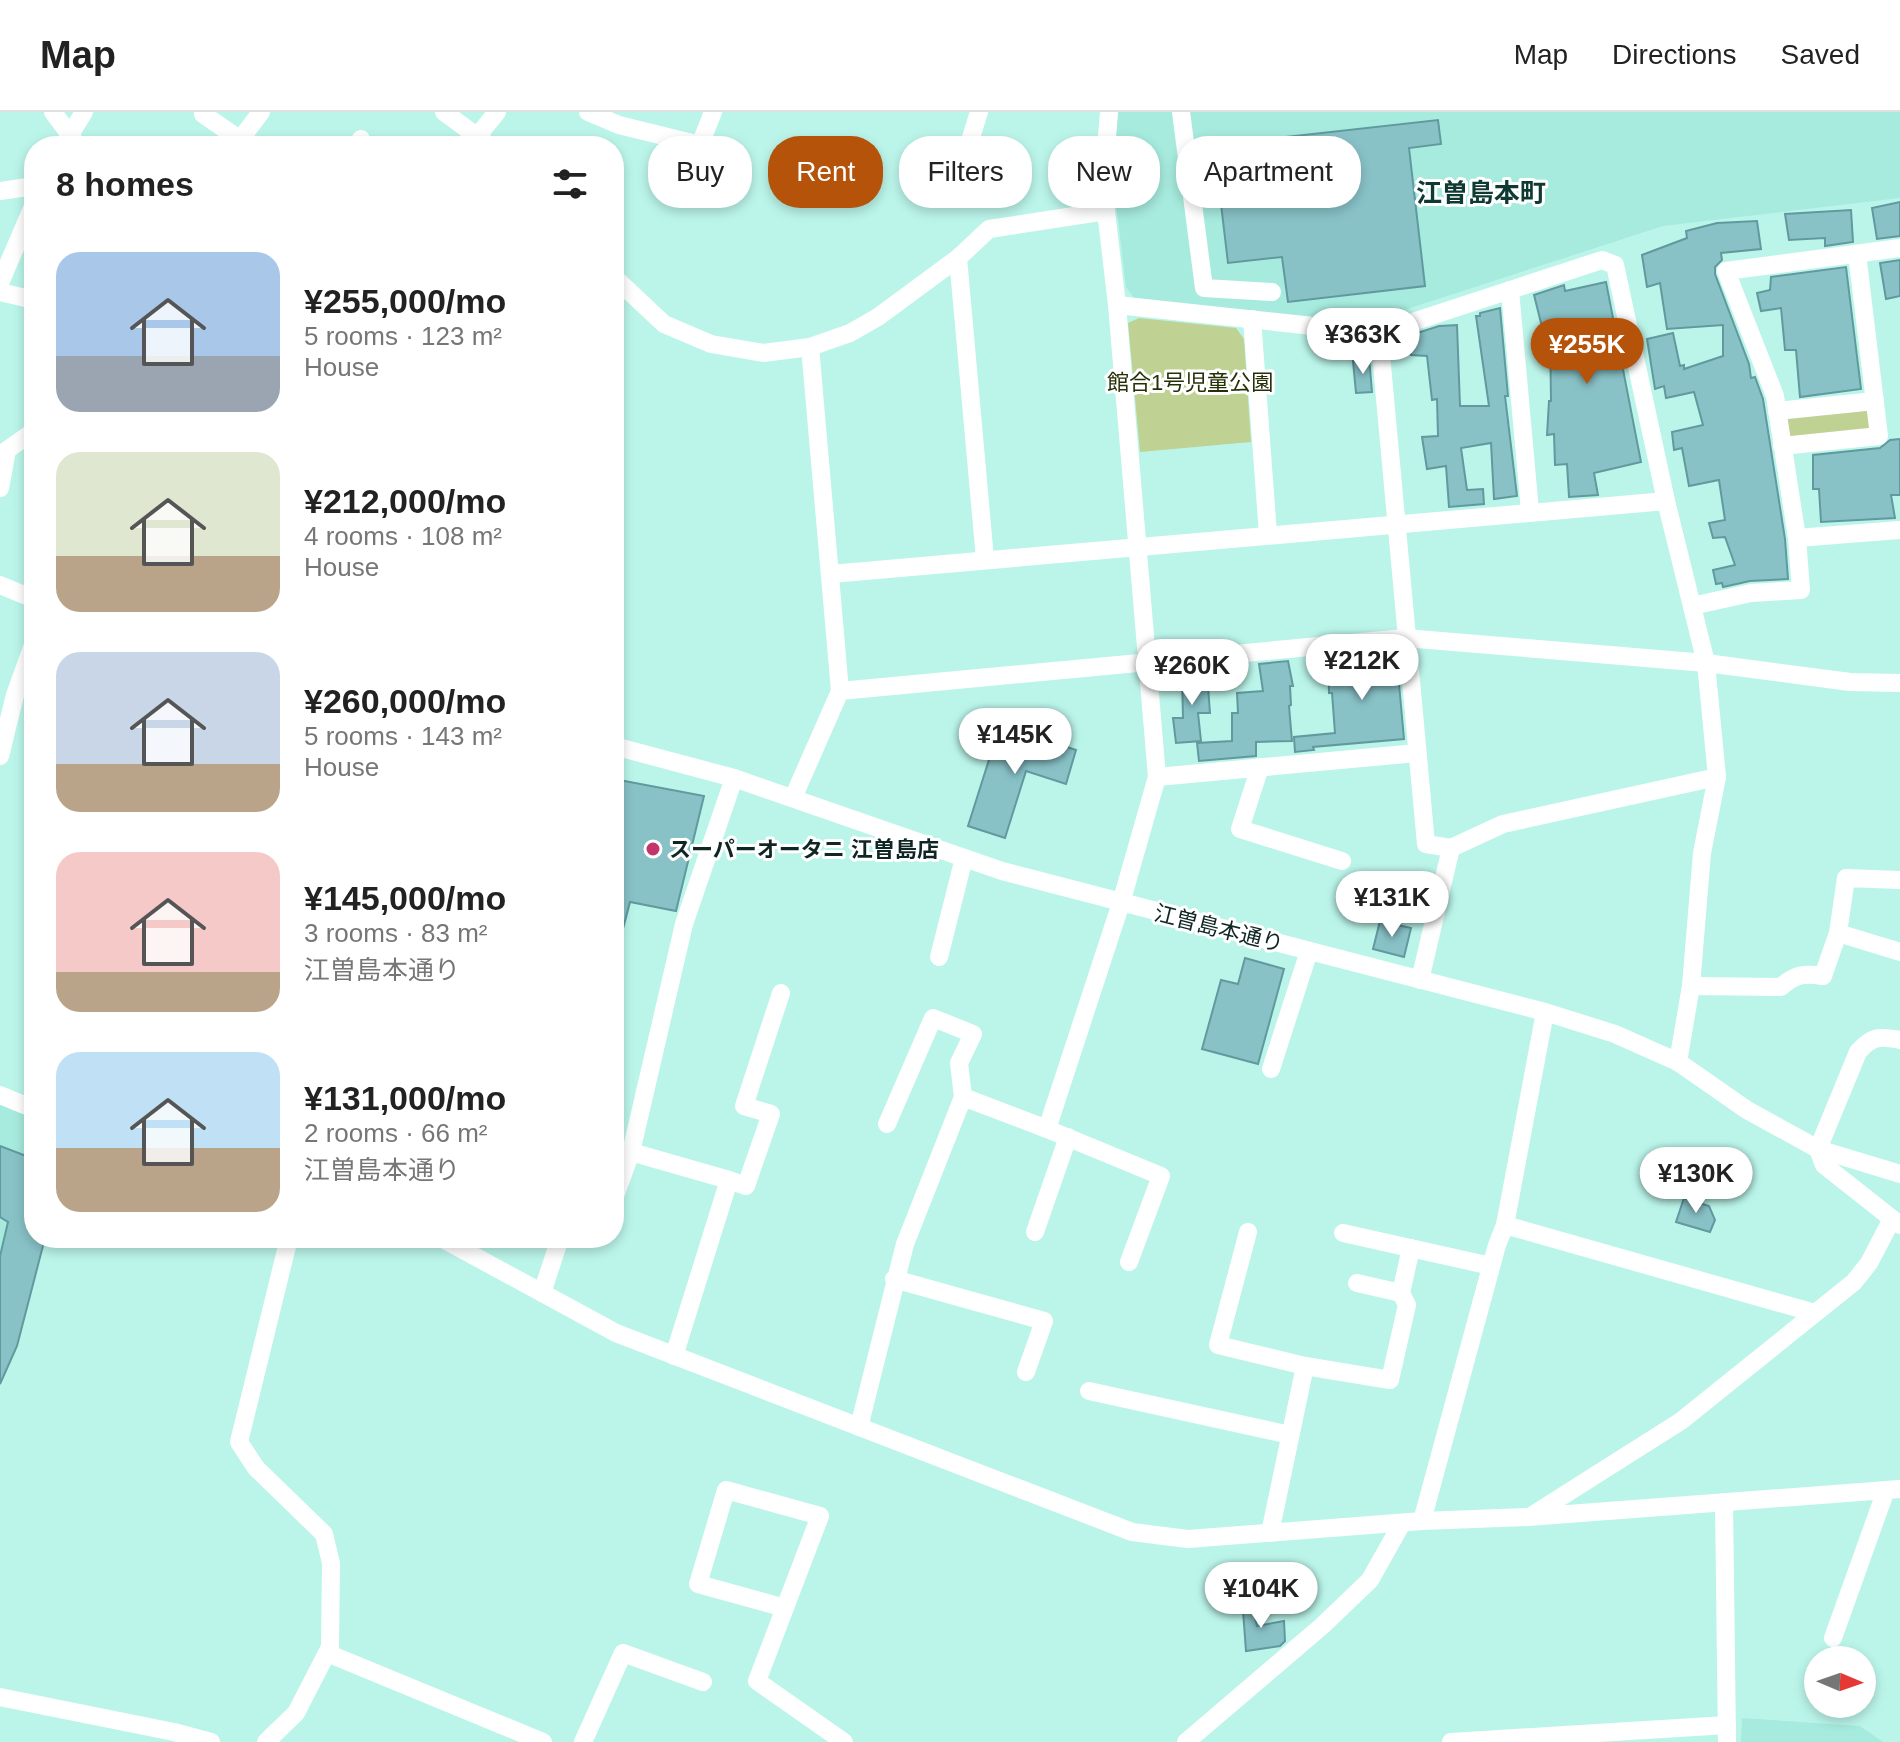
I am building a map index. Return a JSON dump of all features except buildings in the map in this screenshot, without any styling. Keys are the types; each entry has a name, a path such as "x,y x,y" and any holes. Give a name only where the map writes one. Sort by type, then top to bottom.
{"street":[{"path":"53,112 67,136"},
{"path":"74,136 84,112"},
{"path":"249,136 261,112"},
{"path":"444,112 471,136"},
{"path":"483,136 497,112"},
{"path":"588,112 619,125 700,145 713,112"},
{"path":"972,136 979,112"},
{"path":"1047,1129 1121,903 1157,777 1117,305 1106,211 1104,172 1109,112"},
{"path":"1181,112 1204,288 1272,292"},
{"path":"203,114 235,136"},
{"path":"0,191 24,187"},
{"path":"624,286 664,324 711,344 763,353 810,347 850,333 878,317 958,258 989,229 1106,211"},
{"path":"0,283 24,227"},
{"path":"1692,606 1751,593 1801,590 1797,538 1775,396 1726,271 1900,248"},
{"path":"1782,446 1879,436 1857,254"},
{"path":"958,258 985,559"},
{"path":"1117,305 1379,333 1602,260 1615,265 1666,501 1706,663 1717,777 1702,853 1691,986 1678,1062"},
{"path":"1510,290 1530,511"},
{"path":"0,292 24,298"},
{"path":"1252,319 1268,534"},
{"path":"1379,333 1426,844 1451,848 1503,824 1717,777"},
{"path":"793,798 840,691 810,347"},
{"path":"1777,411 1875,401"},
{"path":"0,488 7,450 24,438"},
{"path":"831,574 1666,501"},
{"path":"1797,538 1900,530"},
{"path":"0,585 24,595"},
{"path":"840,691 1405,638 1706,663 1850,682 1900,683"},
{"path":"0,756 24,670"},
{"name":"江曽島本通り","path":"624,749 734,778 964,858 1121,903 1545,1012 1615,1034 1678,1062 1747,1110 1818,1149 1900,1174"},
{"path":"1157,777 1417,753"},
{"path":"1260,767 1240,829 1342,861"},
{"path":"624,1171 684,924 734,778"},
{"path":"1420,980 1451,848"},
{"path":"939,957 964,858"},
{"path":"1691,986 1781,987 1791,977 1806,974 1823,976 1838,933 1846,878 1900,880"},
{"path":"1838,933 1900,952"},
{"path":"1271,1069 1309,951"},
{"path":"631,1152 746,1186 771,1114 744,1106 781,993"},
{"path":"1422,1521 1491,1266 1505,1225 1545,1012"},
{"path":"859,1427 905,1244 963,1097 959,1063 973,1034 933,1018 887,1124"},
{"path":"1528,1517 1681,1421 1854,1282 1869,1263 1896,1222 1824,1165 1818,1149 1858,1052 1868,1040 1879,1036 1900,1040"},
{"path":"0,1095 24,1105"},
{"path":"963,1097 1161,1176 1129,1262"},
{"path":"1035,1232 1068,1137"},
{"path":"674,1356 729,1180"},
{"path":"1505,1225 1815,1313"},
{"path":"1248,1232 1218,1345 1305,1366 1390,1380 1407,1305 1401,1293 1411,1248"},
{"path":"1343,1233 1491,1266"},
{"path":"266,1742 296,1713 330,1647 331,1563 324,1534 256,1468 239,1442 287,1248"},
{"path":"459,1248 616,1333 1132,1532 1188,1539 1893,1489 1833,1638"},
{"path":"542,1293 557,1248"},
{"path":"894,1279 1044,1321 1026,1372"},
{"path":"1357,1283 1401,1293"},
{"path":"1270,1533 1305,1366"},
{"path":"1089,1391 1290,1435"},
{"path":"785,1608 698,1584 726,1490 820,1516 785,1608 757,1681 844,1742"},
{"path":"1451,1742 1727,1734 1724,1502"},
{"path":"1186,1742 1322,1626 1370,1580 1402,1523"},
{"path":"327,1653 543,1742"},
{"path":"583,1742 623,1653 703,1682"},
{"path":"0,1697 211,1742"}],"shaded area":[{"path":"1118,112 1900,112 1900,198 1663,226 1361,324 1134,298 1126,287 1117,208 1160,208 1160,136 1116,136"},
{"path":"0,1100 24,1111 24,1248 32,1248 0,1383"},
{"path":"1742,1718 1860,1726 1883,1742 1741,1742"}],"green space":[{"name":"館合1号児童公園","path":"1139,318 1236,328 1244,339 1251,442 1140,452 1128,323"},
{"path":"1867,406 1870,431 1787,436 1785,419"}],"place":[{"name":"スーパーオータニ 江曽島店","path":"653,849"}],"district":[{"name":"江曽島本町","path":"1481,193"}]}
